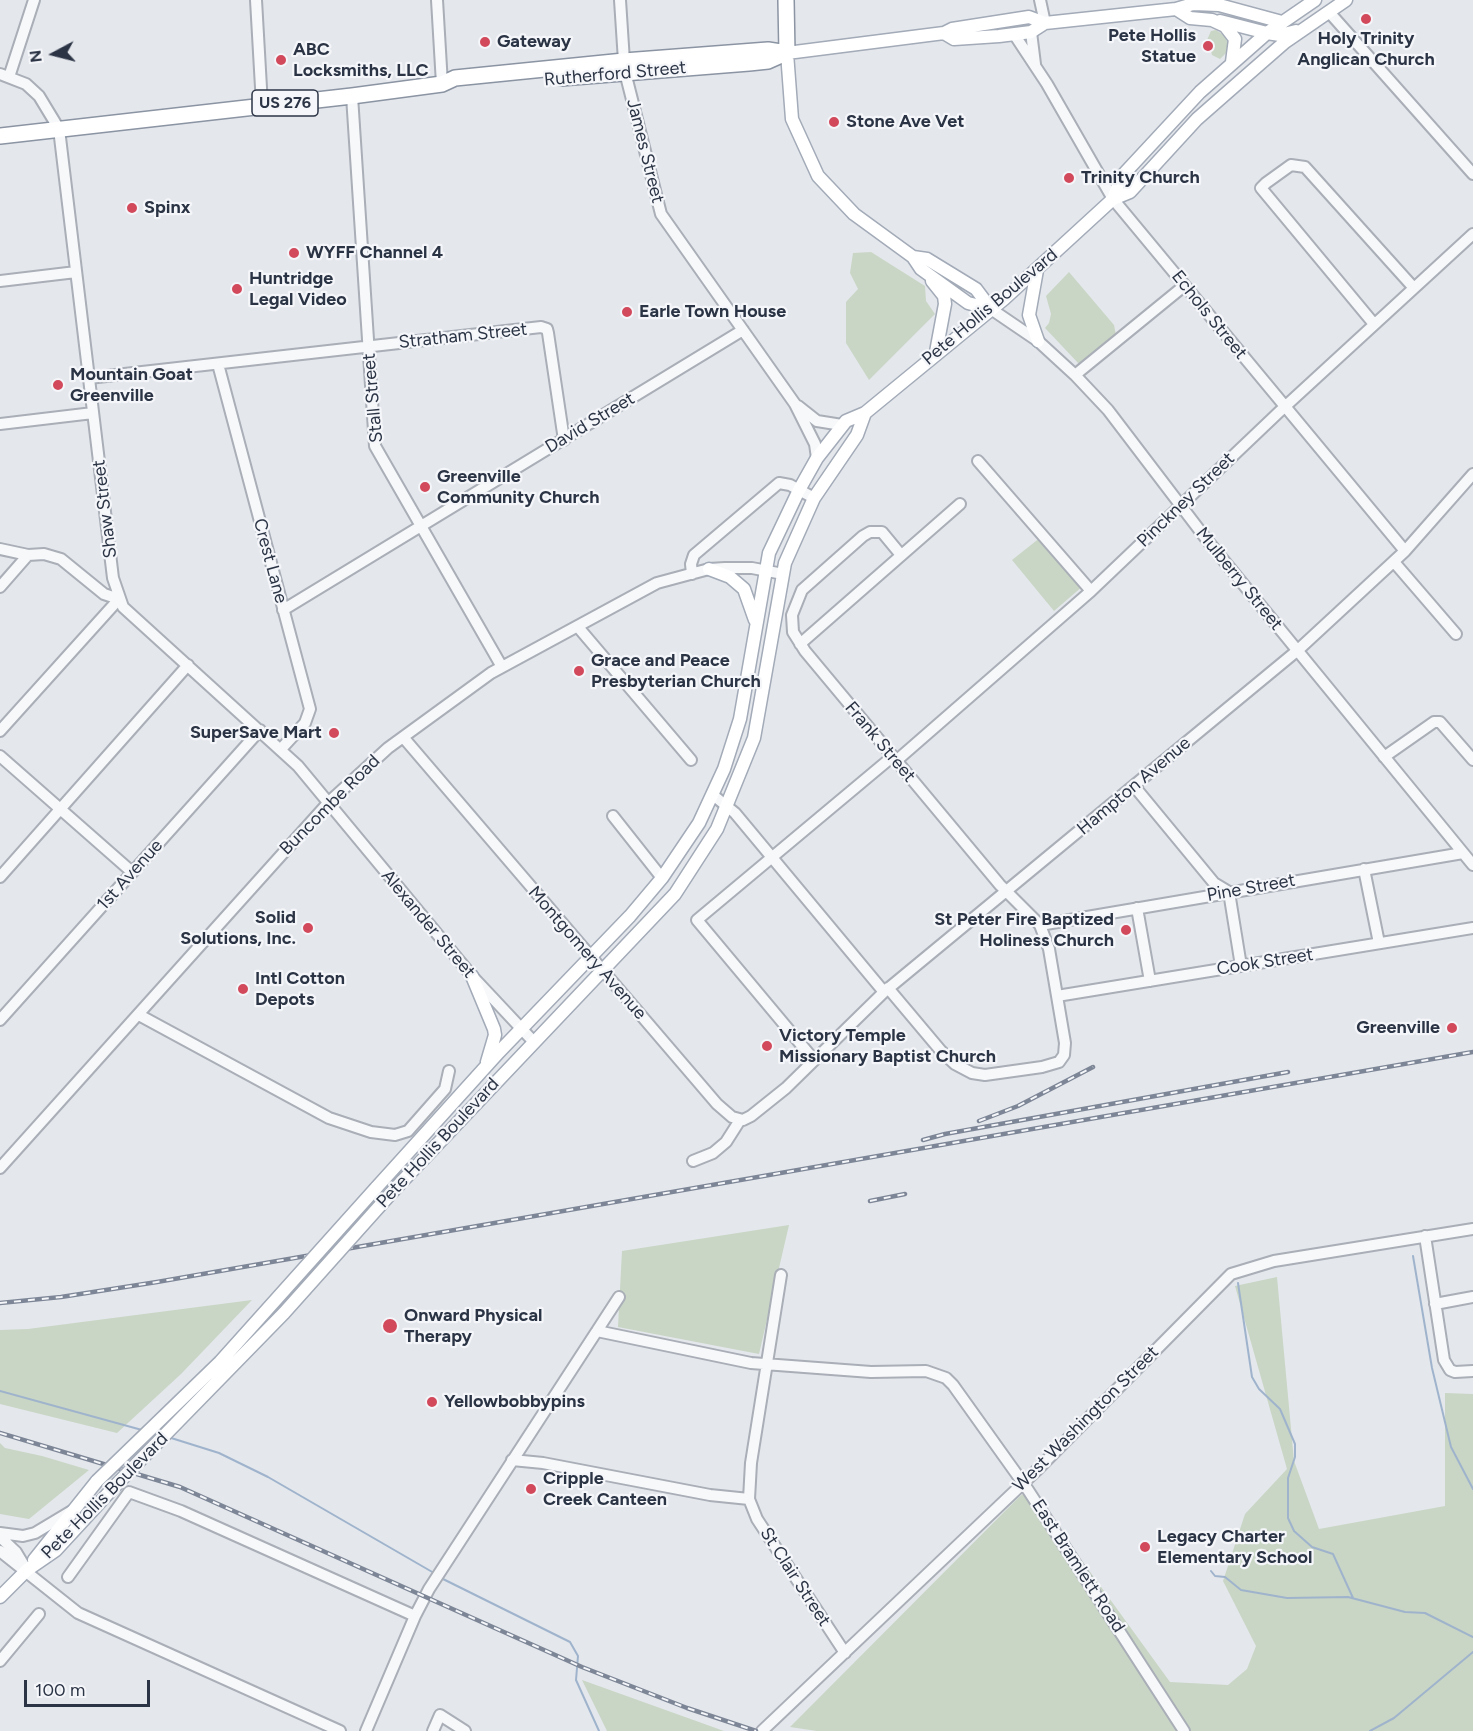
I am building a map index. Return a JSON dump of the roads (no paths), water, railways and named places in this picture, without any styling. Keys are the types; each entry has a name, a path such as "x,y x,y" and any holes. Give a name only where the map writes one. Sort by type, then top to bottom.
{"highway":[{"path":"786,0 787,53"},
{"name":"Rutherford Street","path":"59,129 352,96 441,84 455,78 625,66 768,50 787,53"},
{"name":"US 276","path":"0,136 59,129"}],"main road":[{"name":"Pete Hollis Boulevard","path":"1113,199 1121,177 1170,122 1232,62 1267,33 1315,0"},
{"name":"Pete Hollis Boulevard","path":"27,1570 97,1481 220,1362 484,1069 591,958 662,878 699,823 713,795 740,719 769,553 799,490 818,458 842,425 866,413 936,352 1037,270 1113,199 1130,192 1197,119 1302,30 1346,0"},
{"name":"Rutherford Street","path":"944,33 954,39 1014,34 1030,32 1045,23 1220,2 1282,22"},
{"path":"1176,9 1190,18 1227,21 1267,33 1280,35 1302,30"},
{"name":"Rutherford Street","path":"787,53 944,33 952,28 1029,17 1045,23"},
{"path":"1212,20 1225,26 1233,34 1236,45 1232,62"},
{"path":"787,53 792,119 818,176 854,214 913,257 944,296 944,318 936,352"},
{"path":"913,257 927,259 976,289 991,309"},
{"path":"921,269 968,303 991,309"},
{"path":"1037,270 1029,315 1038,341"},
{"name":"Pete Hollis Boulevard","path":"27,1570 56,1550 114,1487 284,1313 394,1190 533,1041 675,894 717,829 754,738 783,574 814,498 857,435 866,413"},
{"path":"708,570 730,577 744,589 756,622"},
{"path":"472,976 491,1018 495,1035 484,1069"},
{"path":"0,1597 27,1570"}],"street":[{"path":"34,0 5,76 26,84 39,96 59,129"},
{"path":"256,0 262,105"},
{"path":"437,0 441,84"},
{"name":"James Street","path":"620,0 625,66 661,214 795,404 815,444 818,458"},
{"path":"1040,0 1045,23"},
{"path":"1329,12 1473,174"},
{"name":"Echols Street","path":"1030,32 1035,64"},
{"name":"Echols Street","path":"1014,34 1035,64 1113,199 1405,551"},
{"name":"Stall Street","path":"352,96 375,446 502,667"},
{"name":"Shaw Street","path":"59,129 113,578 119,599 132,616 282,749 328,802"},
{"path":"1374,324 1262,188 1286,167 1297,164 1305,167 1413,287"},
{"name":"Pinckney Street","path":"814,1060 697,920 894,759 1091,591 1413,287 1473,234"},
{"path":"0,281 76,272"},
{"path":"1075,375 1184,286"},
{"name":"Mulberry Street","path":"991,309 1038,341 1108,410 1180,505 1473,865"},
{"name":"Stratham Street","path":"89,378 541,327 547,329 564,440"},
{"name":"David Street","path":"283,610 743,330"},
{"name":"Crest Lane","path":"218,363 310,713 305,723 282,749"},
{"name":"James Street","path":"795,404 817,421 842,425"},
{"path":"0,424 93,413"},
{"path":"978,461 1091,591"},
{"name":"Hampton Avenue","path":"740,1120 751,1116 786,1088 886,990 1298,650 1405,551 1473,474"},
{"path":"692,574 691,564 694,555 779,483 785,483 814,498"},
{"path":"800,644 960,504"},
{"name":"Frank Street","path":"886,990 955,1064 972,1073 985,1075 1042,1067 1059,1062 1064,1055 1065,1043 1057,996 1048,949 1040,925 1006,892 894,759 800,644 793,632 792,615 802,590 863,536 877,531 888,538 901,555"},
{"path":"0,549 28,555 44,554 61,559 104,594 119,599 0,731"},
{"path":"0,587 28,555"},
{"path":"1394,562 1456,634"},
{"name":"Buncombe Road","path":"0,1168 328,802 403,737 502,667 657,584 708,570 766,570 783,574"},
{"path":"578,627 692,760"},
{"path":"0,877 188,665"},
{"path":"1384,757 1427,727 1440,722 1473,760"},
{"name":"1st Avenue","path":"1,1017 260,730"},
{"name":"Montgomery Avenue","path":"403,737 717,1104 732,1117 740,1120"},
{"path":"0,756 132,872"},
{"path":"1134,786 1214,883 1229,892 1241,966"},
{"path":"713,795 728,806 886,990"},
{"name":"Alexander Street","path":"328,802 472,976 533,1041"},
{"path":"613,816 662,878"},
{"name":"Pine Street","path":"1040,925 1463,853"},
{"path":"1365,869 1379,943"},
{"path":"1137,908 1150,981"},
{"name":"Cook Street","path":"1057,996 1473,928"},
{"path":"139,1015 329,1118 371,1132 394,1135 408,1131 445,1089 449,1071"},
{"path":"693,1161 713,1153 726,1142 740,1120"},
{"name":"West Washington Street","path":"762,1731 1023,1483 1231,1274 1274,1261 1473,1229"},
{"path":"1425,1236 1447,1366 1455,1372 1473,1371"},
{"path":"512,1460 543,1463 710,1495 749,1499 750,1474 766,1365 782,1275"},
{"path":"366,1731 415,1616 437,1576 619,1297"},
{"path":"1435,1304 1473,1297"},
{"name":"East Bramlett Road","path":"597,1331 766,1365 871,1372 927,1371 940,1375 953,1385 1023,1483 1184,1731"},
{"path":"68,1577 129,1492 182,1511 415,1616"},
{"name":"St Clair Street","path":"749,1499 757,1519 845,1653"},
{"path":"0,1535 23,1536 35,1533 75,1509"},
{"path":"0,1535 16,1552 27,1570"},
{"path":"0,1551 27,1570 54,1597 78,1613 340,1731"},
{"path":"0,1661 39,1614"},
{"path":"433,1731 440,1715 465,1731"}],"waterway":[{"path":"1413,1256 1432,1368 1451,1447 1473,1489"},
{"path":"1238,1283 1252,1377 1259,1389 1280,1409 1295,1444 1295,1457 1288,1478 1288,1518 1294,1531 1312,1547 1333,1554 1353,1598"},
{"path":"0,1391 142,1430"},
{"path":"168,1437 219,1453 268,1477 434,1573"},
{"path":"1211,1571 1215,1576 1225,1577 1241,1590 1287,1598 1348,1597 1405,1612 1425,1613 1473,1637"},
{"path":"441,1578 570,1642 578,1656 576,1680 599,1731"},
{"path":"1370,1731 1394,1718 1473,1652"}],"railway":[{"path":"0,1303 61,1297 157,1282 1473,1052"},
{"path":"979,1121 1018,1106 1093,1067"},
{"path":"923,1140 945,1134 1288,1072"},
{"path":"870,1201 905,1194"},
{"path":"0,1433 180,1487 582,1667 687,1708 756,1731"}],"place":[{"name":"Holy Trinity Anglican Church","path":"1366,19"},
{"name":"Gateway","path":"485,42"},
{"name":"Pete Hollis Statue","path":"1208,46"},
{"name":"ABC Locksmiths, LLC","path":"281,60"},
{"name":"Stone Ave Vet","path":"834,122"},
{"name":"Trinity Church","path":"1069,178"},
{"name":"Spinx","path":"132,208"},
{"name":"WYFF Channel 4","path":"294,253"},
{"name":"Huntridge Legal Video","path":"237,289"},
{"name":"Earle Town House","path":"627,312"},
{"name":"Mountain Goat Greenville","path":"58,385"},
{"name":"Greenville Community Church","path":"425,487"},
{"name":"Grace and Peace Presbyterian Church","path":"579,671"},
{"name":"SuperSave Mart","path":"334,733"},
{"name":"Solid Solutions, Inc.","path":"308,928"},
{"name":"St Peter Fire Baptized Holiness Church","path":"1126,930"},
{"name":"Intl Cotton Depots","path":"243,989"},
{"name":"Greenville","path":"1452,1028"},
{"name":"Victory Temple Missionary Baptist Church","path":"767,1046"},
{"name":"Onward Physical Therapy","path":"390,1326"},
{"name":"Yellowbobbypins","path":"432,1402"},
{"name":"Cripple Creek Canteen","path":"531,1489"},
{"name":"Legacy Charter Elementary School","path":"1145,1547"}]}
